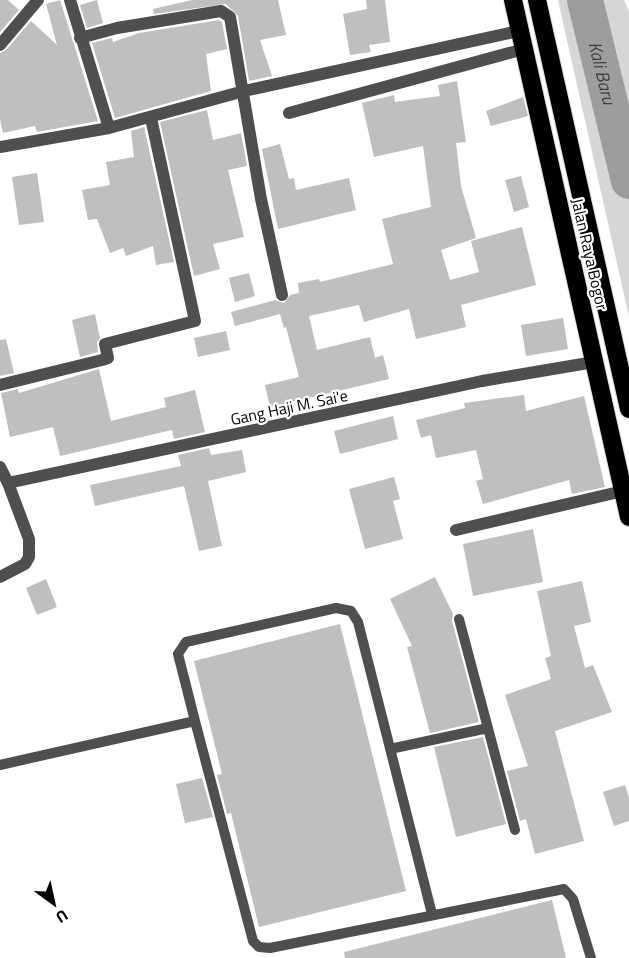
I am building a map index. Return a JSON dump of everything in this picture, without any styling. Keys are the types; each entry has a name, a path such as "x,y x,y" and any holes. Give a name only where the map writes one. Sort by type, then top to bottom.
{"highway":[{"name":"Jalan Raya Bogor","path":"513,0 629,517"},
{"name":"Jalan Raya Bogor","path":"537,0 629,409"}],"street":[{"path":"0,45 38,0"},
{"path":"70,0 109,128"},
{"path":"80,38 117,28 226,13 233,21 261,199 282,295"},
{"path":"0,147 109,128 244,91 522,40"},
{"path":"289,113 522,40"},
{"path":"0,385 102,360 108,358 105,344 195,321 151,118"},
{"name":"Gang Haji M. Sai'e","path":"8,483 483,381 594,362"},
{"path":"0,467 8,483 30,549 25,564 0,577"},
{"path":"456,530 624,491"}],"lane":[{"path":"432,914 358,622 351,611 336,608 186,642 178,654 253,941 259,947 270,948 564,889 573,899 591,958"},
{"path":"459,619 515,831"},
{"path":"0,765 195,721"},
{"path":"390,749 488,728"}],"shaded area":[{"path":"558,0 624,0 629,12 629,317"}],"building":[{"path":"0,0 8,0 19,10 0,32"},
{"path":"60,0 98,121 37,132 35,126 3,133 0,119 0,53 6,50 31,21 57,45 46,4"},
{"path":"97,0 103,23 87,28 80,5"},
{"path":"192,0 278,0 286,35 260,40 272,76 249,81 238,16 226,4 154,14 153,9"},
{"path":"366,0 385,0 390,42 369,45 371,52 350,55 343,14 367,9"},
{"path":"219,20 222,22 227,49 206,54 211,91 115,118 92,43 112,38 113,42 139,33"},
{"path":"457,81 466,142 456,143 461,186 476,238 441,250 450,280 479,272 471,241 522,227 536,285 461,305 466,327 416,339 409,309 364,322 359,305 309,316 317,350 370,337 375,358 383,355 389,379 270,407 265,385 299,377 286,327 284,328 280,314 235,326 231,312 275,300 284,303 290,295 299,293 298,283 319,279 320,282 393,264 382,219 431,207 423,146 374,157 362,103 394,95 395,102 440,96 438,85"},
{"path":"523,97 528,116 491,126 486,111"},
{"path":"207,110 213,140 241,133 247,166 228,170 244,237 213,244 220,269 194,276 160,122"},
{"path":"144,127 174,262 156,265 153,246 126,256 123,248 110,253 97,219 88,220 82,190 110,185 106,162 134,157 131,131"},
{"path":"280,144 289,179 294,178 296,190 349,178 356,210 278,229 262,149"},
{"path":"37,173 44,222 19,225 12,177"},
{"path":"521,176 529,207 514,212 505,180"},
{"path":"249,273 255,296 235,302 229,278"},
{"path":"95,314 100,338 97,342 98,352 80,357 72,320"},
{"path":"563,318 568,349 526,356 521,325"},
{"path":"226,331 230,350 198,357 194,338"},
{"path":"6,339 14,373 0,376 0,340"},
{"path":"99,369 111,421 166,407 164,398 195,390 205,432 174,439 172,430 60,456 53,427 10,437 1,393 18,389 19,393"},
{"path":"524,395 526,411 584,396 605,487 572,494 569,480 483,504 476,481 483,479 476,450 436,458 431,435 421,438 416,420 465,408 464,403"},
{"path":"393,416 398,439 340,454 334,431"},
{"path":"209,448 211,455 242,450 246,472 208,481 222,546 199,551 184,486 95,506 90,485 181,466 178,455"},
{"path":"394,477 400,499 393,501 403,539 365,549 349,489"},
{"path":"533,529 543,582 473,596 463,544"},
{"path":"435,577 453,614 452,621 479,722 430,733 407,647 412,646 390,599"},
{"path":"46,579 57,607 37,615 26,588"},
{"path":"582,581 591,622 574,626 585,668 593,665 612,712 555,731 584,841 535,854 526,819 520,821 507,771 528,766 505,695 551,679 545,658 551,656 537,591"},
{"path":"340,624 406,891 259,927 231,813 227,814 217,775 222,774 194,661"},
{"path":"483,737 506,824 456,837 434,747"},
{"path":"202,778 213,817 185,823 176,784"},
{"path":"625,785 629,797 629,821 614,826 603,792"},
{"path":"552,900 566,958 345,958 344,952"}],"waterway":[{"name":"Kali Baru","path":"585,0 629,181"}]}
